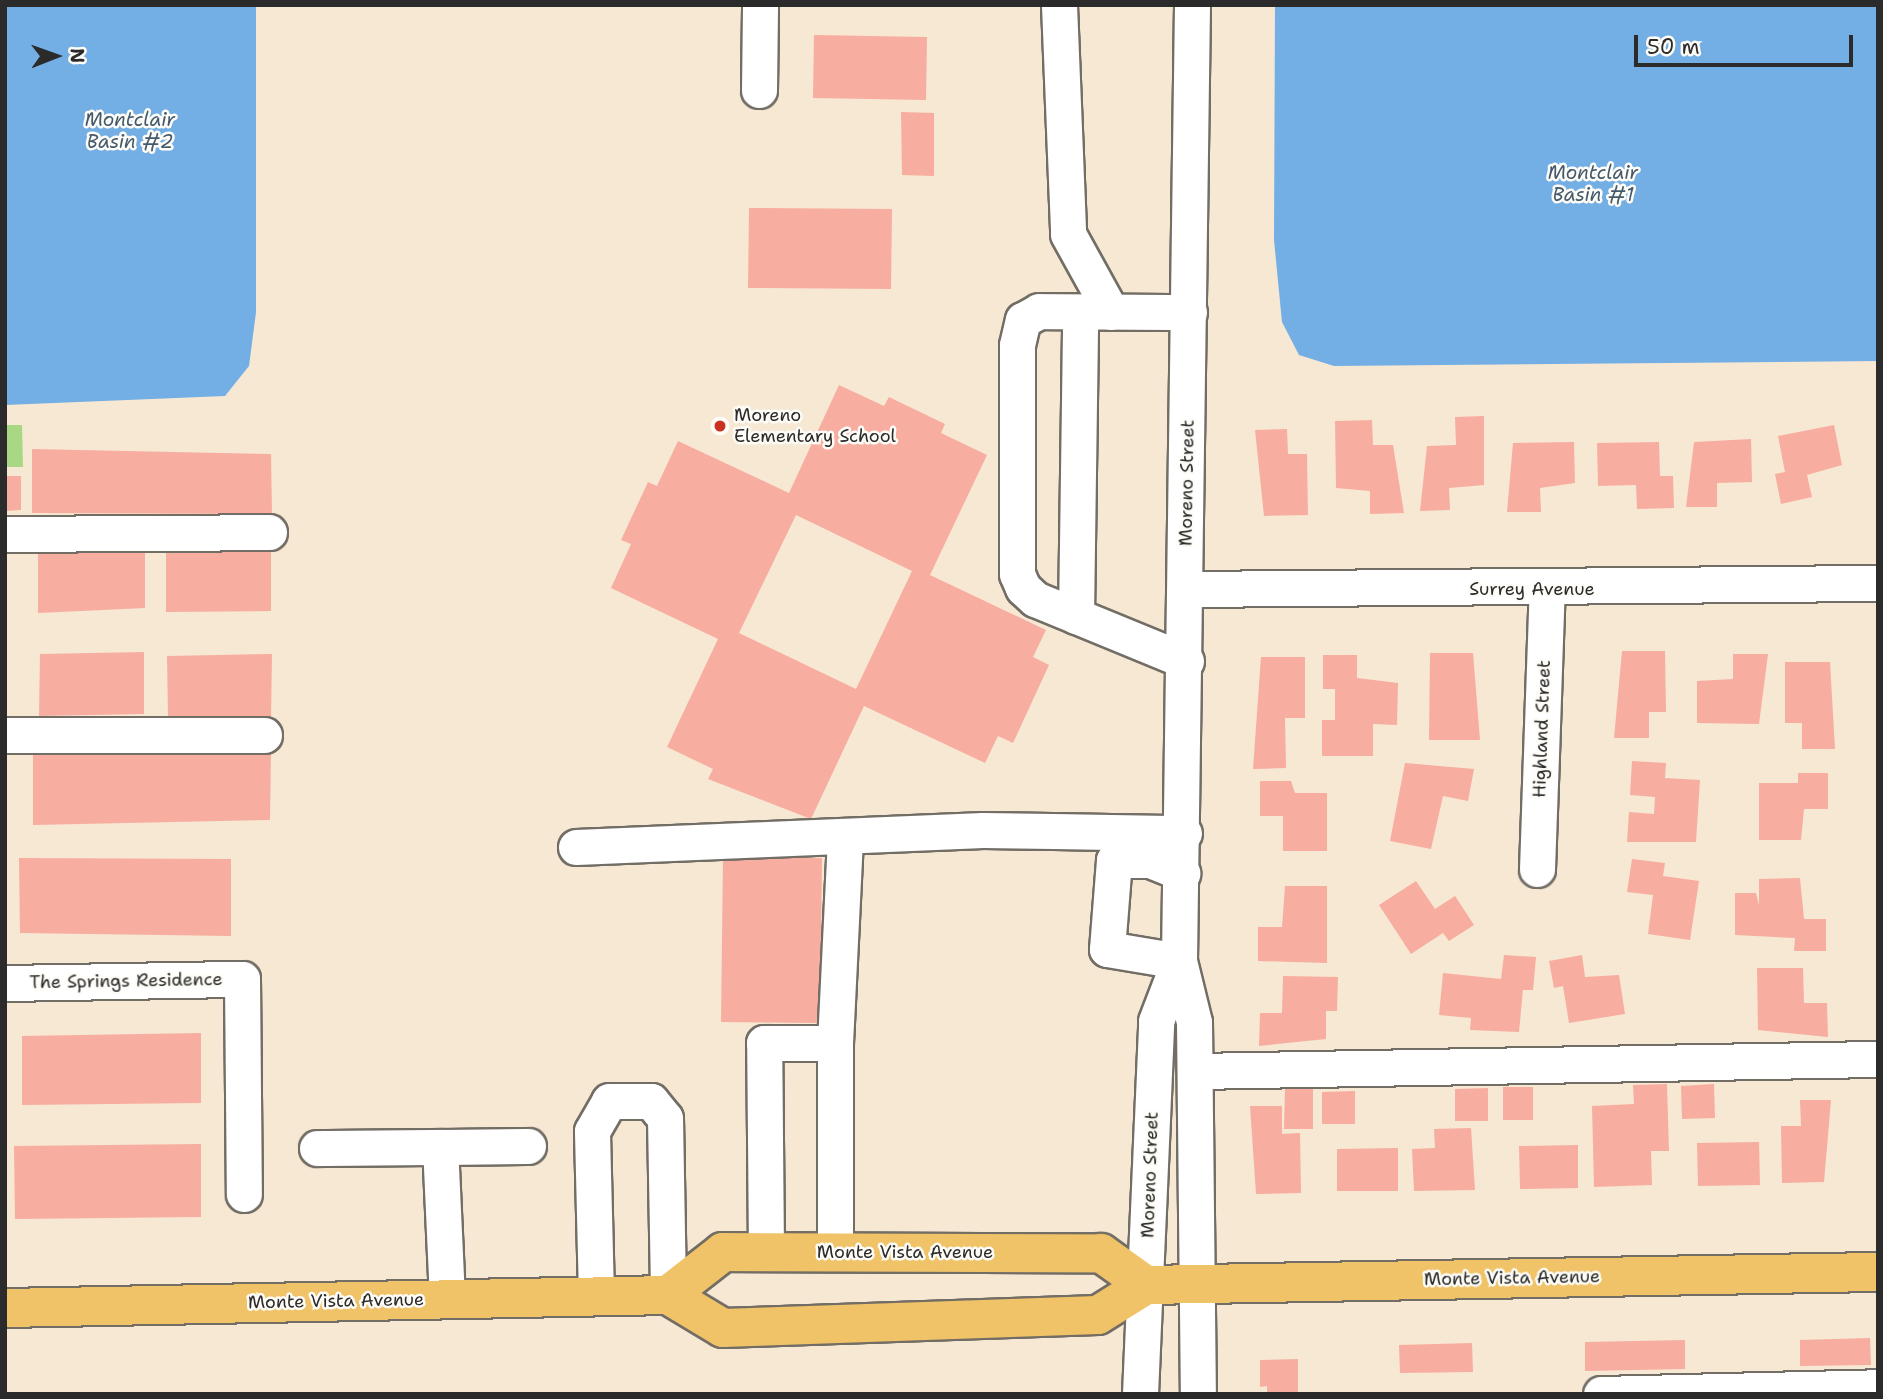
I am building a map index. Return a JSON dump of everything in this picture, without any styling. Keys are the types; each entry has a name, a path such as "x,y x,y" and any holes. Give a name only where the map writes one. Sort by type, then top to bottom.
{"main road":[{"name":"Monte Vista Avenue","path":"5,1308 667,1295 723,1252 1101,1253 1146,1285 1878,1272"},
{"path":"667,1295 723,1328 1098,1315 1146,1285"}],"street":[{"path":"759,90 760,5"},
{"path":"1059,5 1068,233 1096,312 1076,616"},
{"name":"Moreno Street","path":"1192,5 1184,833 1179,961 1194,1022 1198,1394"},
{"path":"1186,661 1035,599 1017,574 1017,345 1023,320 1039,311 1189,312"},
{"path":"5,534 269,532"},
{"name":"Surrey Avenue","path":"1186,589 1546,590 1878,583"},
{"name":"Highland Street","path":"1537,869 1546,590"},
{"path":"5,735 264,735"},
{"path":"576,847 845,836 1184,833"},
{"path":"835,1252 835,1043 845,836"},
{"path":"1179,961 1107,949 1114,860 1150,860 1183,873"},
{"name":"Moreno Street","path":"1140,1394 1156,1021 1179,961"},
{"name":"The Springs Residence","path":"5,983 242,979 244,1194"},
{"path":"766,1252 764,1043 835,1043"},
{"path":"1195,1071 1878,1059"},
{"path":"596,1296 592,1131 609,1101 650,1101 665,1118 667,1295"},
{"path":"317,1148 528,1146"},
{"path":"440,1147 447,1299"},
{"path":"1601,1394 1878,1387"}],"green space":[{"path":"5,425 22,425 23,467 5,467"}],"water":[{"name":"Montclair Basin #2","path":"5,5 256,5 256,312 249,366 225,396 5,405"},
{"name":"Montclair Basin #1","path":"1275,5 1878,5 1878,361 1334,366 1299,355 1282,322 1274,240"}],"building":[{"path":"814,35 927,37 926,100 813,98"},
{"path":"901,112 934,113 934,176 902,175"},
{"path":"749,208 892,209 891,289 748,288"},
{"path":"839,385 884,406 889,397 945,424 941,433 987,455 930,575 1046,630 1033,657 1049,665 1013,743 998,736 985,763 864,706 811,819 708,779 713,769 667,747 718,639 611,588 631,544 621,540 648,482 657,486 678,441 789,493","holes":["796,515 912,571 856,689 739,633"]},
{"path":"1484,416 1484,485 1449,488 1450,510 1420,511 1427,446 1456,445 1455,417"},
{"path":"1372,420 1373,445 1393,445 1404,513 1370,514 1370,491 1336,488 1335,421"},
{"path":"1834,425 1842,465 1807,475 1812,497 1781,504 1775,474 1785,472 1778,436"},
{"path":"1287,429 1288,454 1307,454 1308,515 1264,516 1255,430"},
{"path":"1751,439 1752,482 1717,483 1717,507 1686,507 1694,442"},
{"path":"1574,442 1575,483 1540,488 1541,512 1507,512 1513,443"},
{"path":"1659,442 1660,476 1673,476 1674,508 1637,509 1636,485 1598,486 1597,443"},
{"path":"32,449 271,454 272,514 32,513"},
{"path":"5,476 21,476 21,510 5,511"},
{"path":"271,544 271,611 166,612 166,546"},
{"path":"145,547 145,608 38,613 38,551"},
{"path":"1622,651 1665,651 1666,712 1649,712 1649,738 1614,738"},
{"path":"144,652 144,714 39,716 40,654"},
{"path":"1430,653 1473,653 1480,740 1429,740"},
{"path":"272,654 271,717 168,717 167,656"},
{"path":"1733,654 1768,654 1759,724 1697,723 1697,681 1733,679"},
{"path":"1323,655 1357,655 1357,678 1398,683 1397,725 1373,724 1373,756 1322,756 1322,720 1335,720 1335,689 1323,689"},
{"path":"1261,657 1305,657 1305,718 1285,718 1286,768 1253,769"},
{"path":"1785,662 1830,662 1835,749 1802,749 1802,723 1785,723"},
{"path":"271,751 270,820 33,825 33,752"},
{"path":"1632,761 1666,763 1665,778 1700,780 1696,842 1627,842 1629,812 1654,814 1655,797 1630,795"},
{"path":"1405,763 1474,769 1468,801 1443,796 1431,849 1390,841"},
{"path":"1798,773 1828,773 1828,809 1804,809 1801,840 1759,840 1759,783 1798,783"},
{"path":"1260,781 1291,781 1295,793 1327,793 1327,851 1283,851 1283,816 1260,816"},
{"path":"723,857 822,858 820,1023 721,1022"},
{"path":"19,858 231,859 231,936 20,933"},
{"path":"1632,859 1665,863 1663,876 1699,881 1690,940 1648,934 1653,895 1627,892"},
{"path":"1800,878 1804,919 1826,919 1826,951 1794,951 1795,938 1735,935 1735,893 1756,893 1759,905 1759,879"},
{"path":"1416,881 1435,909 1455,896 1474,925 1449,941 1443,933 1411,954 1379,905"},
{"path":"1285,886 1327,886 1327,963 1258,961 1258,927 1282,927"},
{"path":"1504,955 1536,957 1533,990 1523,990 1519,1032 1470,1030 1471,1018 1439,1015 1443,973 1501,979"},
{"path":"1582,955 1585,977 1619,975 1625,1014 1569,1023 1563,986 1554,988 1549,961"},
{"path":"1757,968 1803,968 1804,1003 1827,1003 1828,1037 1758,1030"},
{"path":"1283,976 1338,977 1337,1011 1326,1011 1326,1039 1259,1046 1260,1013 1282,1013"},
{"path":"201,1033 201,1103 22,1105 22,1036"},
{"path":"1667,1084 1669,1151 1651,1151 1652,1185 1594,1187 1592,1106 1634,1104 1633,1085"},
{"path":"1714,1084 1715,1118 1682,1119 1681,1086"},
{"path":"1503,1087 1533,1087 1533,1120 1503,1120"},
{"path":"1488,1088 1488,1121 1455,1121 1455,1089"},
{"path":"1285,1089 1313,1089 1313,1129 1284,1129"},
{"path":"1355,1091 1355,1124 1322,1124 1322,1092"},
{"path":"1800,1100 1831,1100 1824,1182 1782,1183 1781,1126 1801,1126"},
{"path":"1250,1106 1282,1106 1282,1134 1300,1133 1301,1193 1256,1194"},
{"path":"1471,1128 1475,1190 1414,1191 1412,1149 1435,1148 1434,1129"},
{"path":"1759,1142 1760,1185 1698,1186 1697,1143"},
{"path":"201,1144 201,1217 15,1219 14,1146"},
{"path":"1578,1145 1578,1188 1520,1189 1519,1146"},
{"path":"1398,1148 1398,1191 1337,1191 1337,1149"},
{"path":"1870,1338 1871,1365 1800,1366 1800,1340"},
{"path":"1685,1340 1685,1369 1585,1371 1585,1342"},
{"path":"1472,1343 1473,1372 1400,1373 1399,1345"},
{"path":"1298,1359 1298,1394 1267,1394 1267,1386 1260,1387 1260,1360"}],"place":[{"name":"Moreno Elementary School","path":"720,426"}]}
